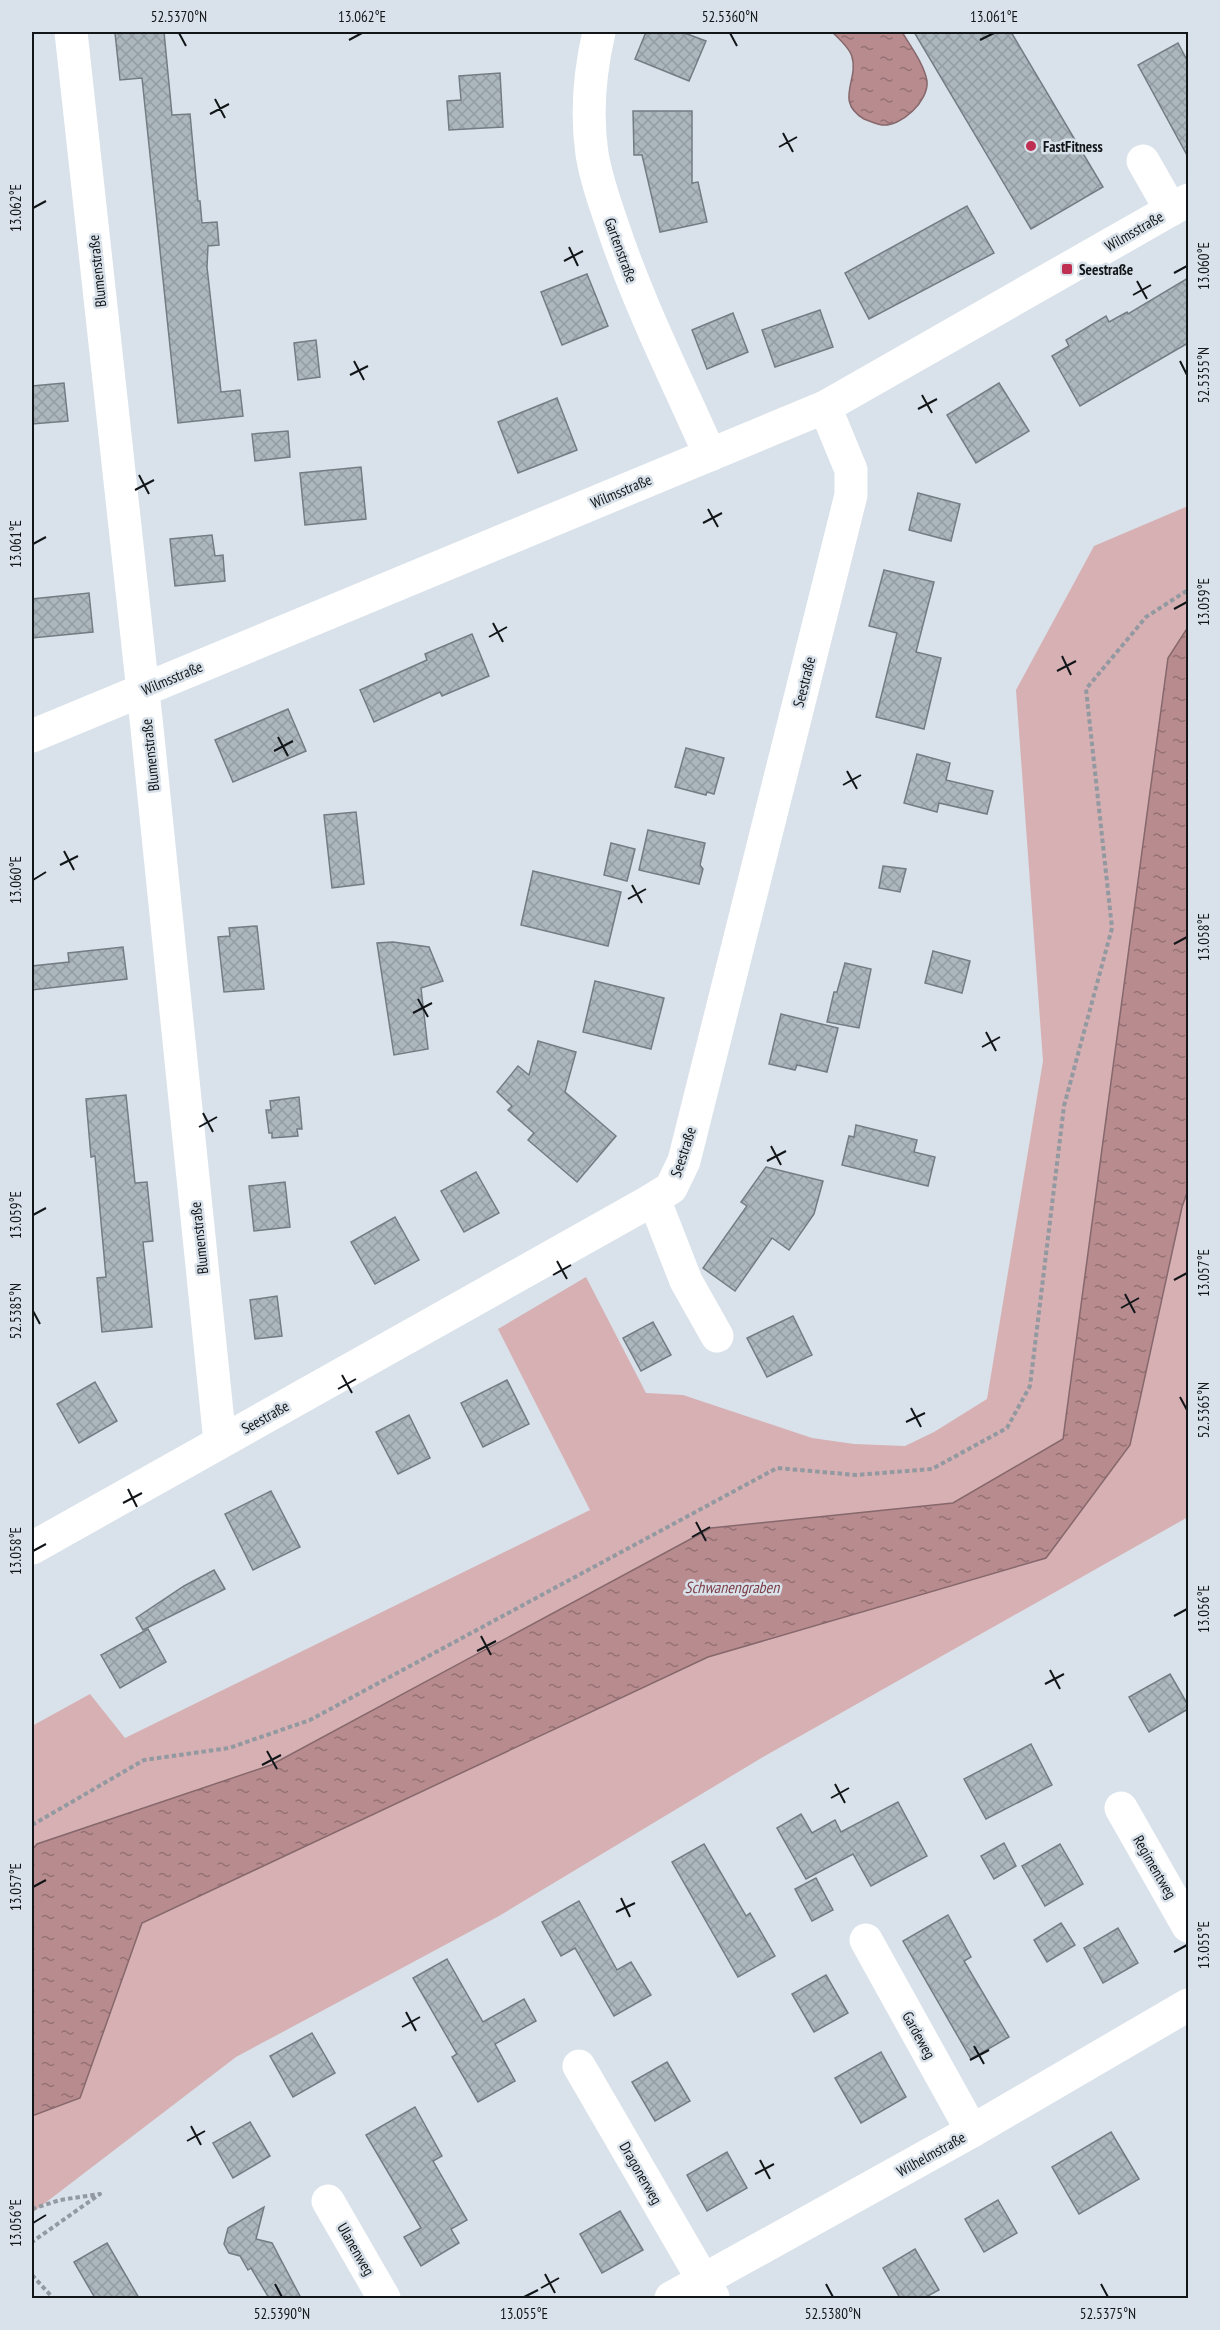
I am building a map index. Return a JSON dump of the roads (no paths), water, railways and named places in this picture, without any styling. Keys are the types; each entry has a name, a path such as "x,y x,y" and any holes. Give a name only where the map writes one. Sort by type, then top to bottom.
{"street":[{"name":"Blumenstraße","path":"71,32 143,690 220,1442"},
{"name":"Gartenstraße","path":"599,32 590,75 590,123 592,153 600,186 626,269 710,454"},
{"path":"1143,161 1180,205"},
{"name":"Wilmsstraße","path":"32,736 825,407 1180,205"},
{"name":"Seestraße","path":"32,1548 671,1188 684,1161 851,495 851,470 825,407"},
{"path":"654,1199 686,1281 717,1336"},
{"name":"Regimentweg","path":"1120,1808 1188,1926"},
{"name":"Gardeweg","path":"866,1940 972,2131"},
{"name":"Wilhelmstraße","path":"671,2298 709,2289 1188,2005"},
{"name":"Dragonerweg","path":"579,2066 709,2289"},
{"name":"Ulanenweg","path":"328,2200 384,2298"}],"water":[{"path":"832,32 902,32 920,62 927,81 919,104 905,117 889,125 864,119 855,112 850,105 849,98 853,74 852,57"},
{"name":"Schwanengraben","path":"1188,627 1188,1190 1182,1207 1130,1445 1046,1558 708,1657 142,1923 80,2098 32,2116 32,1850 37,1844 271,1765 711,1528 953,1503 1063,1439 1168,658"}],"place":[{"name":"FastFitness","path":"1031,146"},
{"name":"Seestraße","path":"1067,269"}]}
